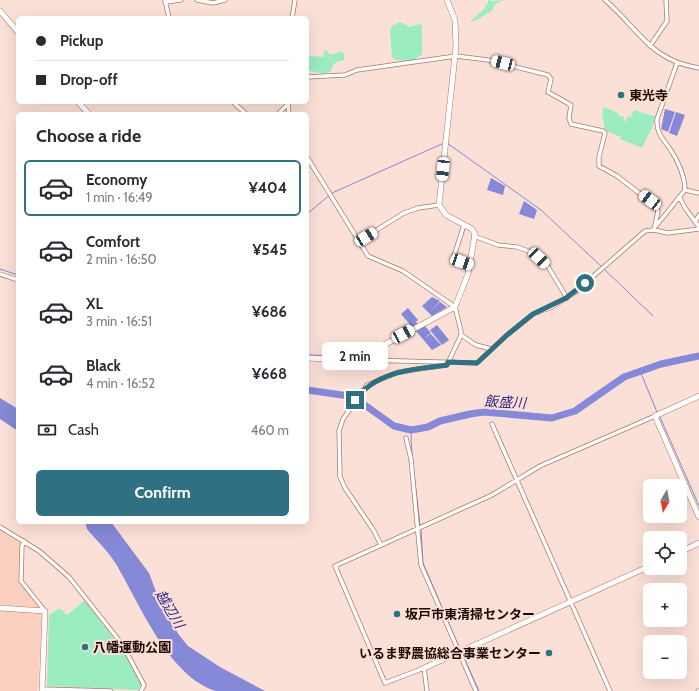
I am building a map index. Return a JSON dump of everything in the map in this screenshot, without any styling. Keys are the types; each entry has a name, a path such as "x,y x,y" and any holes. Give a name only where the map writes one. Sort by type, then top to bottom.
{"street":[{"path":"169,16 165,1 181,0"},
{"path":"197,0 213,3 225,0"},
{"path":"292,16 295,0"},
{"path":"447,0 455,20 456,56 439,204 446,215 472,230 474,236 466,281 455,307 462,335 476,345 491,349"},
{"path":"605,0 650,46 677,63 699,68"},
{"path":"650,46 667,21 666,0"},
{"path":"0,11 16,30"},
{"path":"309,77 345,75 357,70 456,56 488,60 550,76 548,92 571,105 568,118 571,124 603,131 605,134 599,156 600,166 617,176 656,206 658,212 655,228"},
{"path":"358,357 364,360 477,363 491,349 533,314 566,298 645,231 655,228 685,190 682,173 671,150 656,128 657,119 677,63"},
{"path":"80,104 87,112"},
{"path":"235,104 244,112"},
{"path":"280,112 287,104"},
{"path":"309,159 368,256 403,271 455,307"},
{"path":"685,190 699,193"},
{"path":"655,228 668,234 699,228 680,198"},
{"path":"359,241 404,213 439,204"},
{"path":"695,222 699,214"},
{"path":"464,225 453,259 470,265"},
{"path":"474,236 498,245 517,247 531,252 547,265 566,298"},
{"path":"0,274 16,279"},
{"path":"309,358 348,360 358,357 455,307"},
{"path":"381,546 374,531 345,488 340,477 339,431 349,408 367,385 392,374 447,365 462,335"},
{"path":"643,569 460,653 385,683 335,566 492,495 540,466 699,396"},
{"path":"655,416 699,517"},
{"path":"492,424 610,691"},
{"path":"406,438 411,459 421,565 476,691"},
{"path":"0,527 50,560 69,577 122,644 144,685 141,691"},
{"path":"24,542 22,546 20,581 45,611 42,690 111,691"},
{"path":"687,549 699,543"},
{"path":"0,608 45,611"},
{"path":"424,668 427,691"}],"shaded area":[{"path":"0,530 20,544 18,582 43,610 37,691 0,691"}],"green space":[{"path":"488,0 504,0 495,4 492,11 470,22 484,9 488,3"},
{"path":"400,22 410,27 420,24 422,26 422,54 413,61 395,60 392,57 390,30 392,26"},
{"path":"326,50 330,54 335,54 341,51 344,54 344,60 335,63 331,71 324,74 310,71 309,56 323,57 324,51"},
{"path":"604,107 624,117 625,123 628,116 631,117 634,110 657,117 642,148 620,139 621,137 605,130 602,113"},
{"name":"八幡運動公園","path":"85,600 129,659 142,684 138,690 47,686 49,615 58,609 62,610 67,615"}],"water":[{"path":"665,109 675,112 668,132 661,129"},
{"path":"676,112 685,115 677,136 669,133"},
{"path":"491,178 505,186 503,195 487,190"},
{"path":"524,201 537,210 534,219 519,214"},
{"path":"432,297 440,301 430,311 440,302 447,307 432,316 422,306"},
{"path":"408,308 418,320 416,322 418,324 412,327 401,314"},
{"path":"437,325 449,340 442,345 430,330"},
{"path":"425,326 431,333 424,338 431,334 441,345 432,350 416,331"},
{"path":"0,398 16,408 16,430 0,419"},
{"path":"86,524 112,524 149,573 162,608 179,635 188,646 220,667 265,691 216,691 199,683 184,671 157,637 113,559 87,529"}],"waterway":[{"path":"0,15 16,34"},
{"path":"77,104 83,112"},
{"path":"309,212 332,193 444,143"},
{"path":"447,143 541,210 602,267"},
{"path":"0,269 16,274"},
{"path":"604,269 653,316"},
{"path":"309,355 343,356 362,352"},
{"name":"飯盛川","path":"309,390 349,396 362,403 394,426 411,430 428,427 440,421 484,412 552,418 575,411 624,377 661,364 699,356"},
{"path":"640,371 657,412"},
{"path":"660,417 699,506"},
{"path":"411,430 413,466 420,526"},
{"path":"421,529 423,563 460,649"},
{"path":"462,653 479,691"}],"place":[{"name":"東光寺","path":"621,95"},
{"name":"坂戸市東清掃センター","path":"397,614"},
{"name":"八幡運動公園","path":"85,647"},
{"name":"いるま野農協総合事業センター","path":"549,653"}],"route":[{"path":"355,400 367,385 398,372 447,365 448,362 477,363 482,360 491,349 507,335 533,314 552,307 574,293 585,283"}],"water label":[{"name":"越辺川","path":"170,609"}]}
